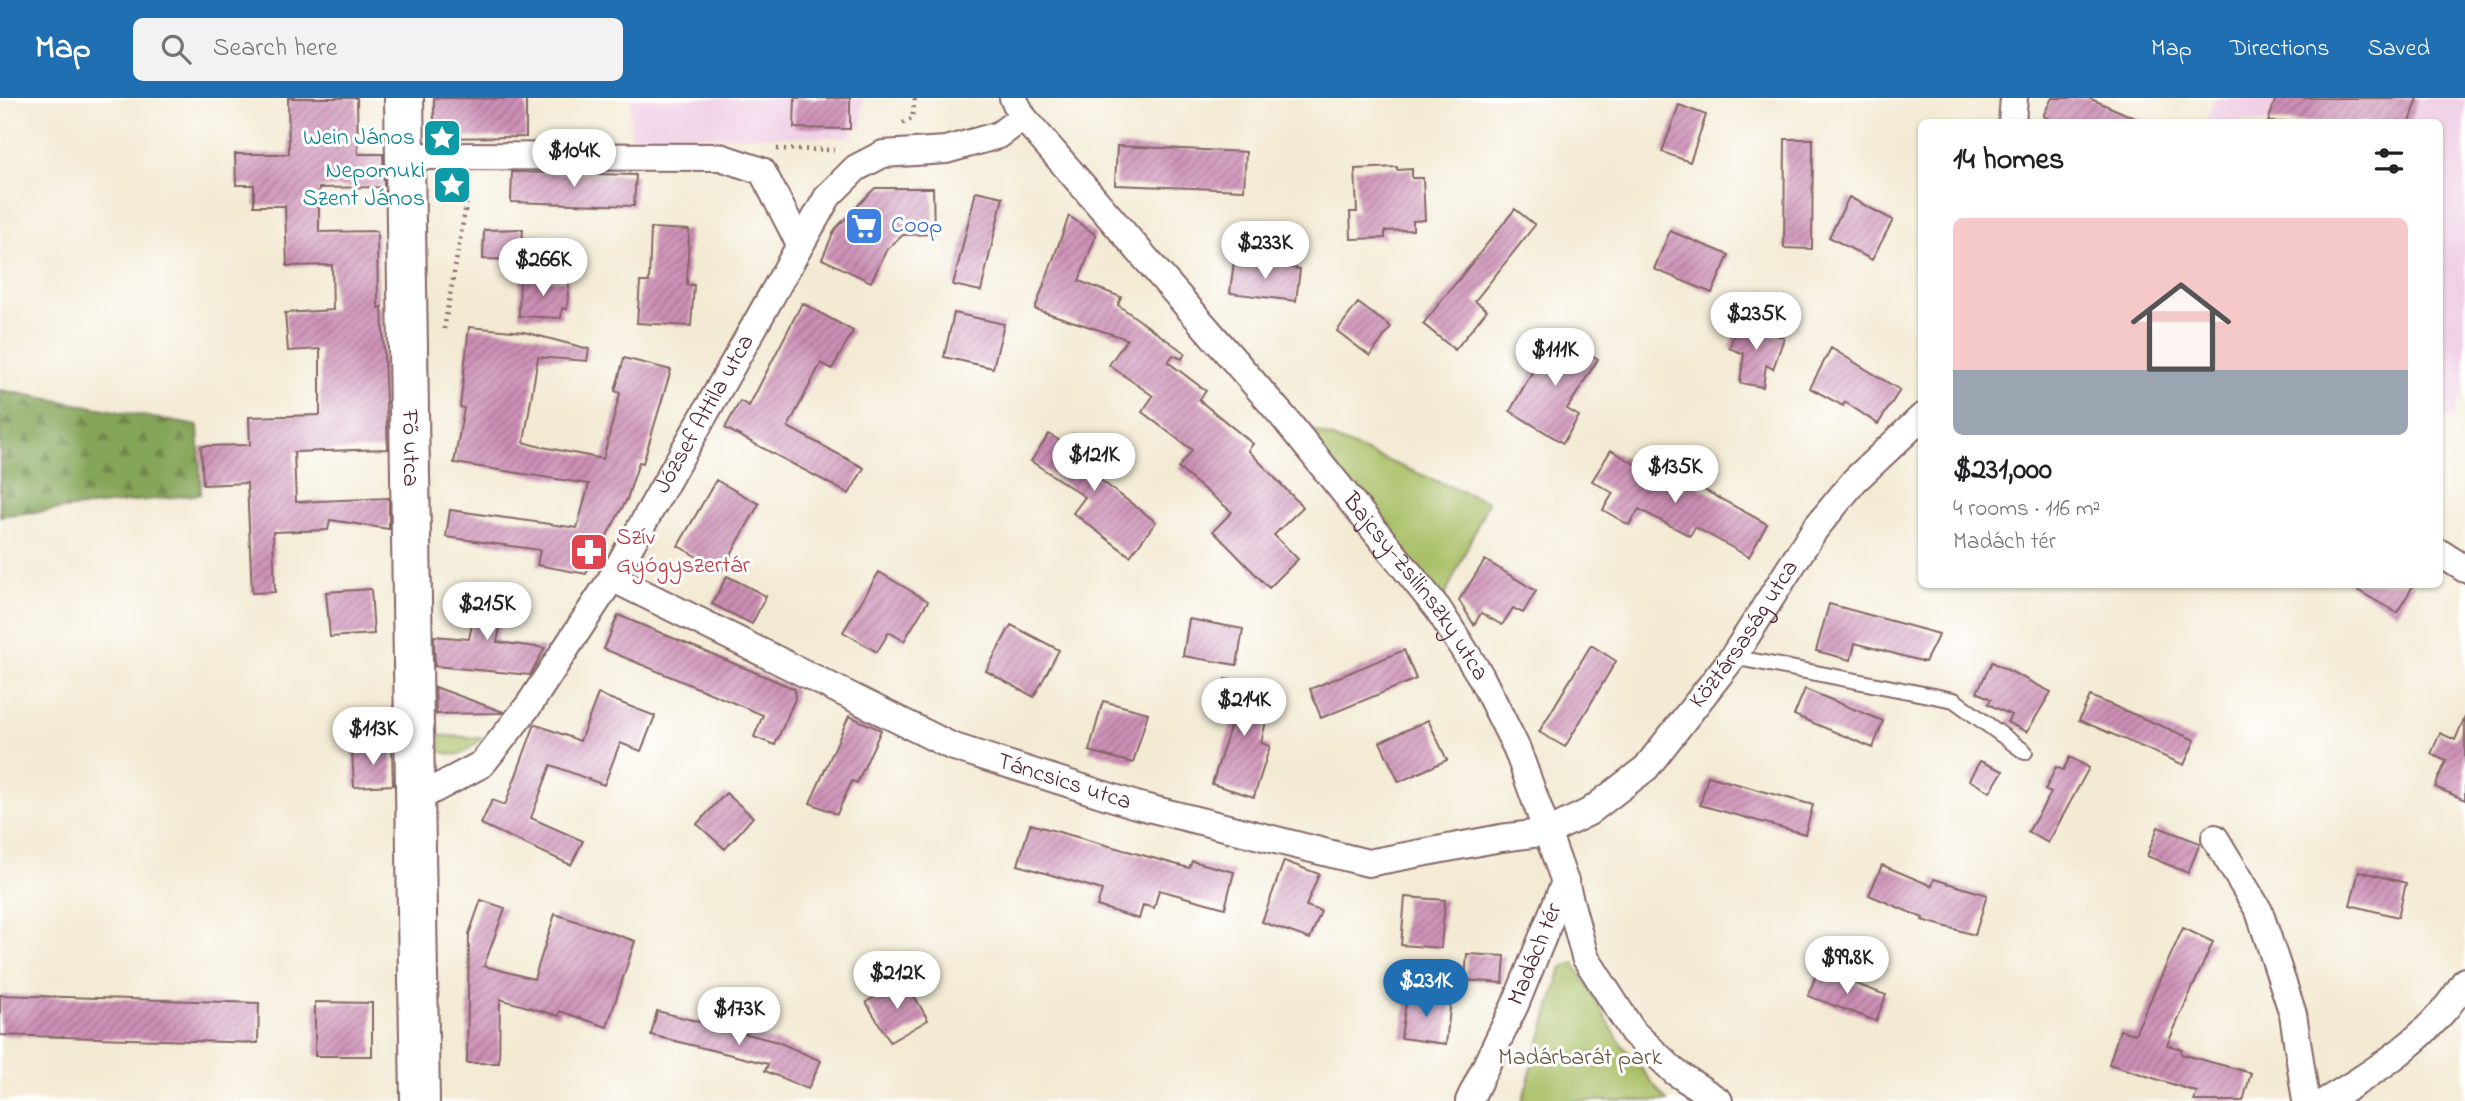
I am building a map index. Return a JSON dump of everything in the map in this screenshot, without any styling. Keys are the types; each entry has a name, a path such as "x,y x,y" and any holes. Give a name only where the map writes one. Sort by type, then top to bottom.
{"main road":[{"name":"Fő utca","path":"404,98 420,1101"}],"street":[{"path":"2012,119 2014,98"},
{"name":"József Attila utca","path":"416,799 482,764 529,705 612,578 799,242 828,196 856,168 883,154 946,150 999,135 1018,107"},
{"name":"Bajcsy-Zsilinszky utca","path":"1018,107 1285,419 1438,609 1480,675 1517,749 1565,882 1585,957 1633,1032 1675,1072 1719,1101"},
{"path":"405,156 475,154 720,157 762,171 799,242"},
{"name":"Köztársaság utca","path":"1548,832 1589,812 1646,768 1733,657 1815,529 1855,480 1918,421"},
{"path":"2443,556 2465,569"},
{"name":"Táncsics utca","path":"612,578 951,746 1136,805 1368,863 1548,832"},
{"path":"2215,838 2259,911 2293,1014 2306,1101"},
{"name":"Madách tér","path":"1469,1101 1516,1005 1565,882"},
{"path":"2326,1101 2380,1069 2451,1004 2465,981"}],"lane":[{"path":"1733,657 1954,700 2025,752"}],"path":[{"path":"772,149 838,150"},
{"path":"442,338 475,154"}],"shaded area":[{"path":"631,98 863,98 862,125 847,137 630,136"},
{"path":"2215,98 2465,98 2465,384 2452,420 2443,417 2443,119 2206,119"}],"green space":[{"path":"0,390 198,426 201,494 0,516"},
{"path":"1303,426 1488,502 1443,600"},
{"path":"433,735 482,738 466,751 456,755 437,749"},
{"name":"Madárbarát park","path":"1574,963 1620,1042 1667,1101 1522,1101 1562,967"}],"building":[{"path":"288,98 357,98 358,154 383,154 384,187 319,188 319,232 377,231 378,308 382,307 388,449 294,452 296,502 389,498 389,529 330,520 328,530 273,532 275,592 252,593 247,483 203,485 201,446 250,445 249,417 320,415 320,349 288,351 285,313 333,310 332,265 287,266 285,206 254,206 254,185 236,185 235,154 289,154"},
{"path":"434,98 526,99 526,137 434,138"},
{"path":"795,98 850,98 850,129 794,128"},
{"path":"2052,98 2089,98 2137,119 2050,119 2043,116"},
{"path":"2276,98 2418,98 2411,119 2269,119"},
{"path":"1679,105 1706,115 1690,162 1662,152"},
{"path":"1785,139 1813,139 1812,249 1784,248"},
{"path":"1117,146 1246,152 1244,190 1115,185"},
{"path":"1397,167 1397,170 1412,169 1412,178 1423,178 1425,220 1413,221 1413,230 1385,231 1385,238 1351,239 1350,212 1357,212 1355,169"},
{"path":"512,172 636,175 634,206 511,202"},
{"path":"875,188 933,188 934,234 903,235 887,249 871,282 822,259 835,229"},
{"path":"976,191 1003,197 981,291 953,285"},
{"path":"1849,197 1893,220 1872,260 1829,237"},
{"path":"1515,209 1535,225 1475,301 1487,310 1455,350 1423,324"},
{"path":"1069,216 1096,235 1079,281 1121,297 1118,305 1185,353 1182,359 1173,355 1168,362 1206,391 1199,400 1253,444 1248,450 1303,507 1274,535 1298,559 1269,588 1213,531 1232,512 1178,468 1192,450 1142,412 1153,396 1109,365 1127,339 1035,309"},
{"path":"651,228 689,230 687,285 694,285 691,326 637,323 640,282 649,282"},
{"path":"523,229 521,260 483,259 484,230"},
{"path":"1670,231 1729,255 1712,293 1654,269"},
{"path":"1234,261 1300,269 1296,301 1230,293"},
{"path":"520,279 569,281 567,309 562,308 561,318 519,316"},
{"path":"802,303 853,331 832,369 821,363 788,427 864,468 849,494 725,428 740,401 749,406"},
{"path":"1358,303 1391,327 1370,356 1337,331"},
{"path":"954,313 1004,324 993,368 944,357"},
{"path":"1739,322 1784,338 1773,369 1766,365 1763,387 1740,383 1744,354 1729,348"},
{"path":"469,327 524,332 589,349 587,361 538,357 524,442 533,445 603,459 620,393 615,391 624,358 671,370 643,463 639,462 627,499 586,574 537,565 540,550 446,537 450,510 577,528 589,484 454,463 464,408 460,407"},
{"path":"1555,332 1598,359 1567,409 1579,416 1563,443 1510,411"},
{"path":"1831,348 1900,390 1878,424 1845,402 1843,406 1810,388"},
{"path":"1049,434 1068,446 1075,435 1103,454 1090,472 1156,522 1130,556 1073,513 1085,497 1031,461"},
{"path":"1611,450 1682,492 1688,481 1767,524 1749,557 1695,527 1690,536 1639,509 1629,525 1603,510 1613,493 1592,481"},
{"path":"716,480 759,504 722,571 678,546"},
{"path":"1485,560 1536,591 1523,613 1513,608 1502,625 1481,613 1474,625 1459,600"},
{"path":"879,572 928,601 904,641 889,632 877,652 843,632"},
{"path":"727,576 766,596 752,624 712,604"},
{"path":"480,586 508,592 497,642 545,648 530,675 435,666 434,636 469,639"},
{"path":"2354,588 2412,588 2397,613"},
{"path":"371,589 374,634 330,637 326,592"},
{"path":"1829,604 1939,634 1925,662 1855,643 1851,660 1816,651"},
{"path":"618,615 795,689 795,699 775,745 754,737 763,715 604,649"},
{"path":"1189,619 1243,629 1237,665 1183,656"},
{"path":"1011,625 1059,650 1034,697 986,671"},
{"path":"1591,645 1616,661 1565,747 1539,732"},
{"path":"1404,650 1416,679 1321,718 1310,689"},
{"path":"1992,662 2051,692 2027,732 2007,722 2011,715 1988,704 1991,699 1977,692"},
{"path":"1225,679 1273,690 1261,743 1270,746 1254,797 1212,784 1235,712 1219,708"},
{"path":"435,687 503,712 436,714"},
{"path":"1805,689 1883,721 1873,748 1794,715"},
{"path":"598,694 655,716 641,751 620,743 604,785 551,765 531,818 583,841 571,865 481,824 492,800 505,805 535,724 580,741"},
{"path":"2090,696 2195,740 2184,765 2079,720"},
{"path":"1103,701 1148,713 1133,763 1089,751"},
{"path":"849,716 881,730 857,783 852,781 837,814 810,803"},
{"path":"2465,717 2465,800 2435,787 2446,761 2431,754 2440,733 2455,740"},
{"path":"1428,720 1447,760 1399,782 1380,742"},
{"path":"392,748 393,785 354,787 352,750"},
{"path":"2070,757 2089,768 2048,843 2028,832 2051,793 2045,790 2056,767 2063,770"},
{"path":"1980,761 2003,771 1990,792 1969,780"},
{"path":"1708,776 1813,805 1805,834 1700,805"},
{"path":"726,793 753,817 725,849 697,824"},
{"path":"1030,824 1189,868 1192,861 1234,872 1225,908 1159,890 1154,908 1143,905 1139,919 1097,906 1102,890 1018,865"},
{"path":"2158,827 2200,843 2188,873 2147,856"},
{"path":"1284,861 1319,874 1306,906 1321,911 1310,939 1262,922"},
{"path":"1882,865 1932,886 1934,879 1987,895 1975,935 1922,920 1923,918 1869,895"},
{"path":"2359,871 2406,883 2398,917 2350,905"},
{"path":"1405,897 1445,900 1441,948 1401,945"},
{"path":"481,900 505,908 484,966 534,979 555,914 635,941 607,1027 560,1011 559,1016 500,999 499,1063 467,1063 469,934"},
{"path":"2183,928 2213,942 2167,1045 2182,1049 2181,1054 2251,1073 2243,1101 2194,1101 2197,1092 2109,1064 2120,1030 2135,1034"},
{"path":"1467,954 1505,956 1503,983 1465,980"},
{"path":"1818,970 1886,995 1876,1021 1808,996"},
{"path":"905,980 928,1020 890,1042 866,1002"},
{"path":"0,995 259,1003 258,1043 0,1035"},
{"path":"1407,995 1451,1000 1446,1044 1401,1038"},
{"path":"315,1002 372,1003 372,1056 315,1056"},
{"path":"657,1011 778,1042 821,1061 808,1089 765,1071 768,1064 651,1035"}],"place":[{"name":"Wein János","path":"442,138"},
{"name":"Nepomuki Szent János","path":"452,185"},
{"name":"Coop","path":"864,226"},
{"name":"Szív Gyógyszertár","path":"589,552"}]}
